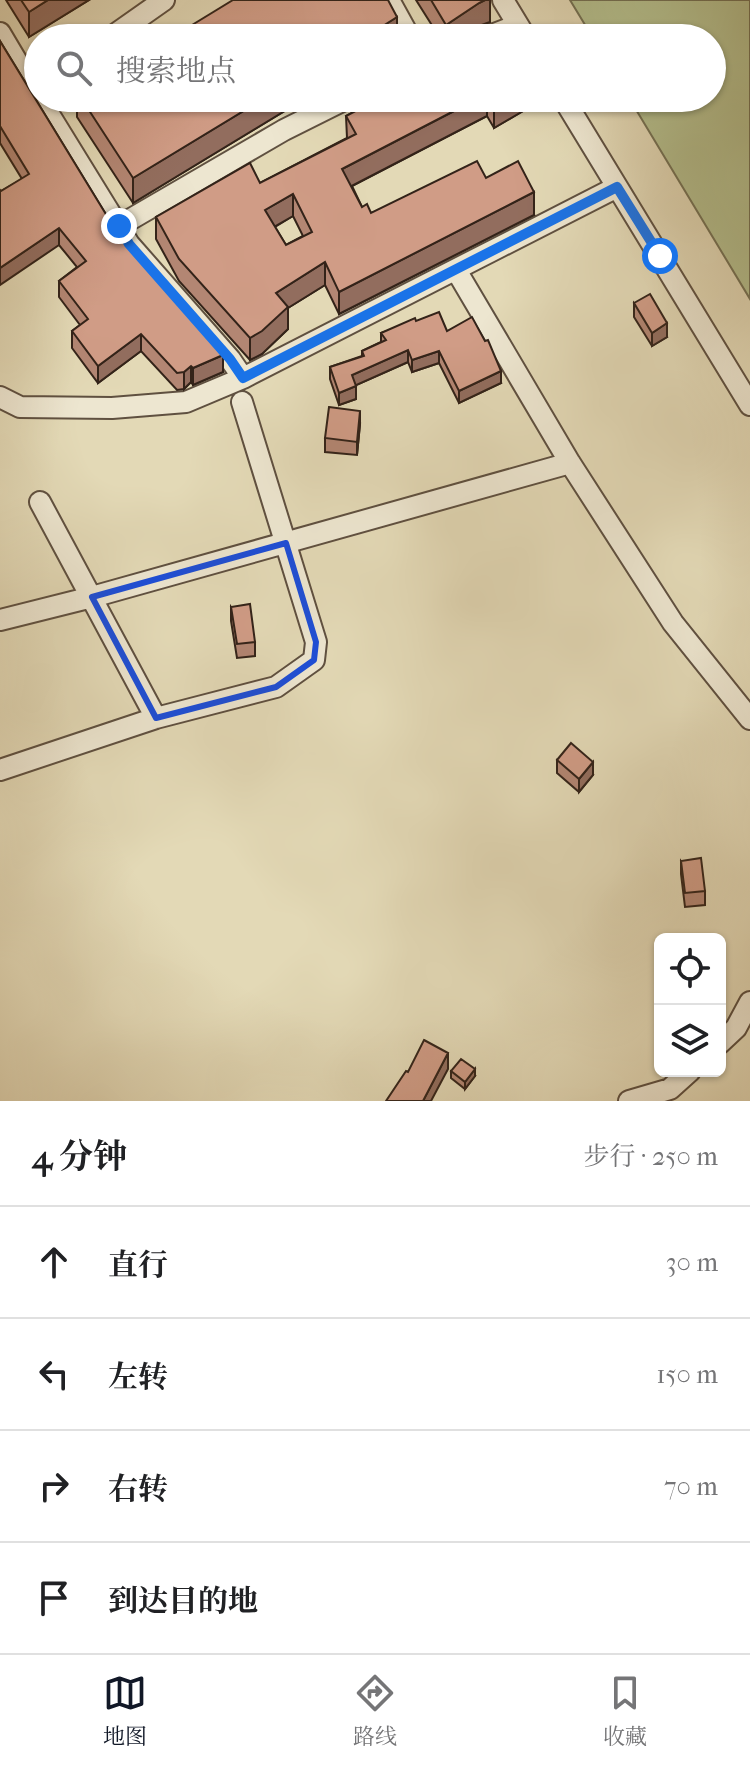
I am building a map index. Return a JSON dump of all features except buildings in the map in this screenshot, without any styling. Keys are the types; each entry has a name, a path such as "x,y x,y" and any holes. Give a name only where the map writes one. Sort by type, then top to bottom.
{"street":[{"path":"130,24 164,0"},
{"path":"389,0 402,24"},
{"path":"503,0 517,24"},
{"path":"0,33 24,73"},
{"path":"48,112 129,244 230,359 243,378"},
{"path":"119,226 320,112"},
{"path":"571,112 750,405"},
{"path":"0,397 20,407 112,408 186,402 243,378 617,187"},
{"path":"456,270 570,463 673,623 750,719"},
{"path":"0,770 156,718 276,687 314,660 316,642 242,402"},
{"path":"0,620 570,463"},
{"path":"40,502 156,718"},
{"path":"726,1037 736,1028 750,1002"},
{"path":"629,1101 670,1089 683,1077"}],"highlighted area":[{"path":"286,543 316,642 314,660 276,687 156,718 92,597"}],"green space":[{"path":"570,0 750,0 750,299 637,112 726,112 726,24 585,24"}],"route":[{"path":"119,226 129,244 230,359 243,378 617,187 660,256"}]}
